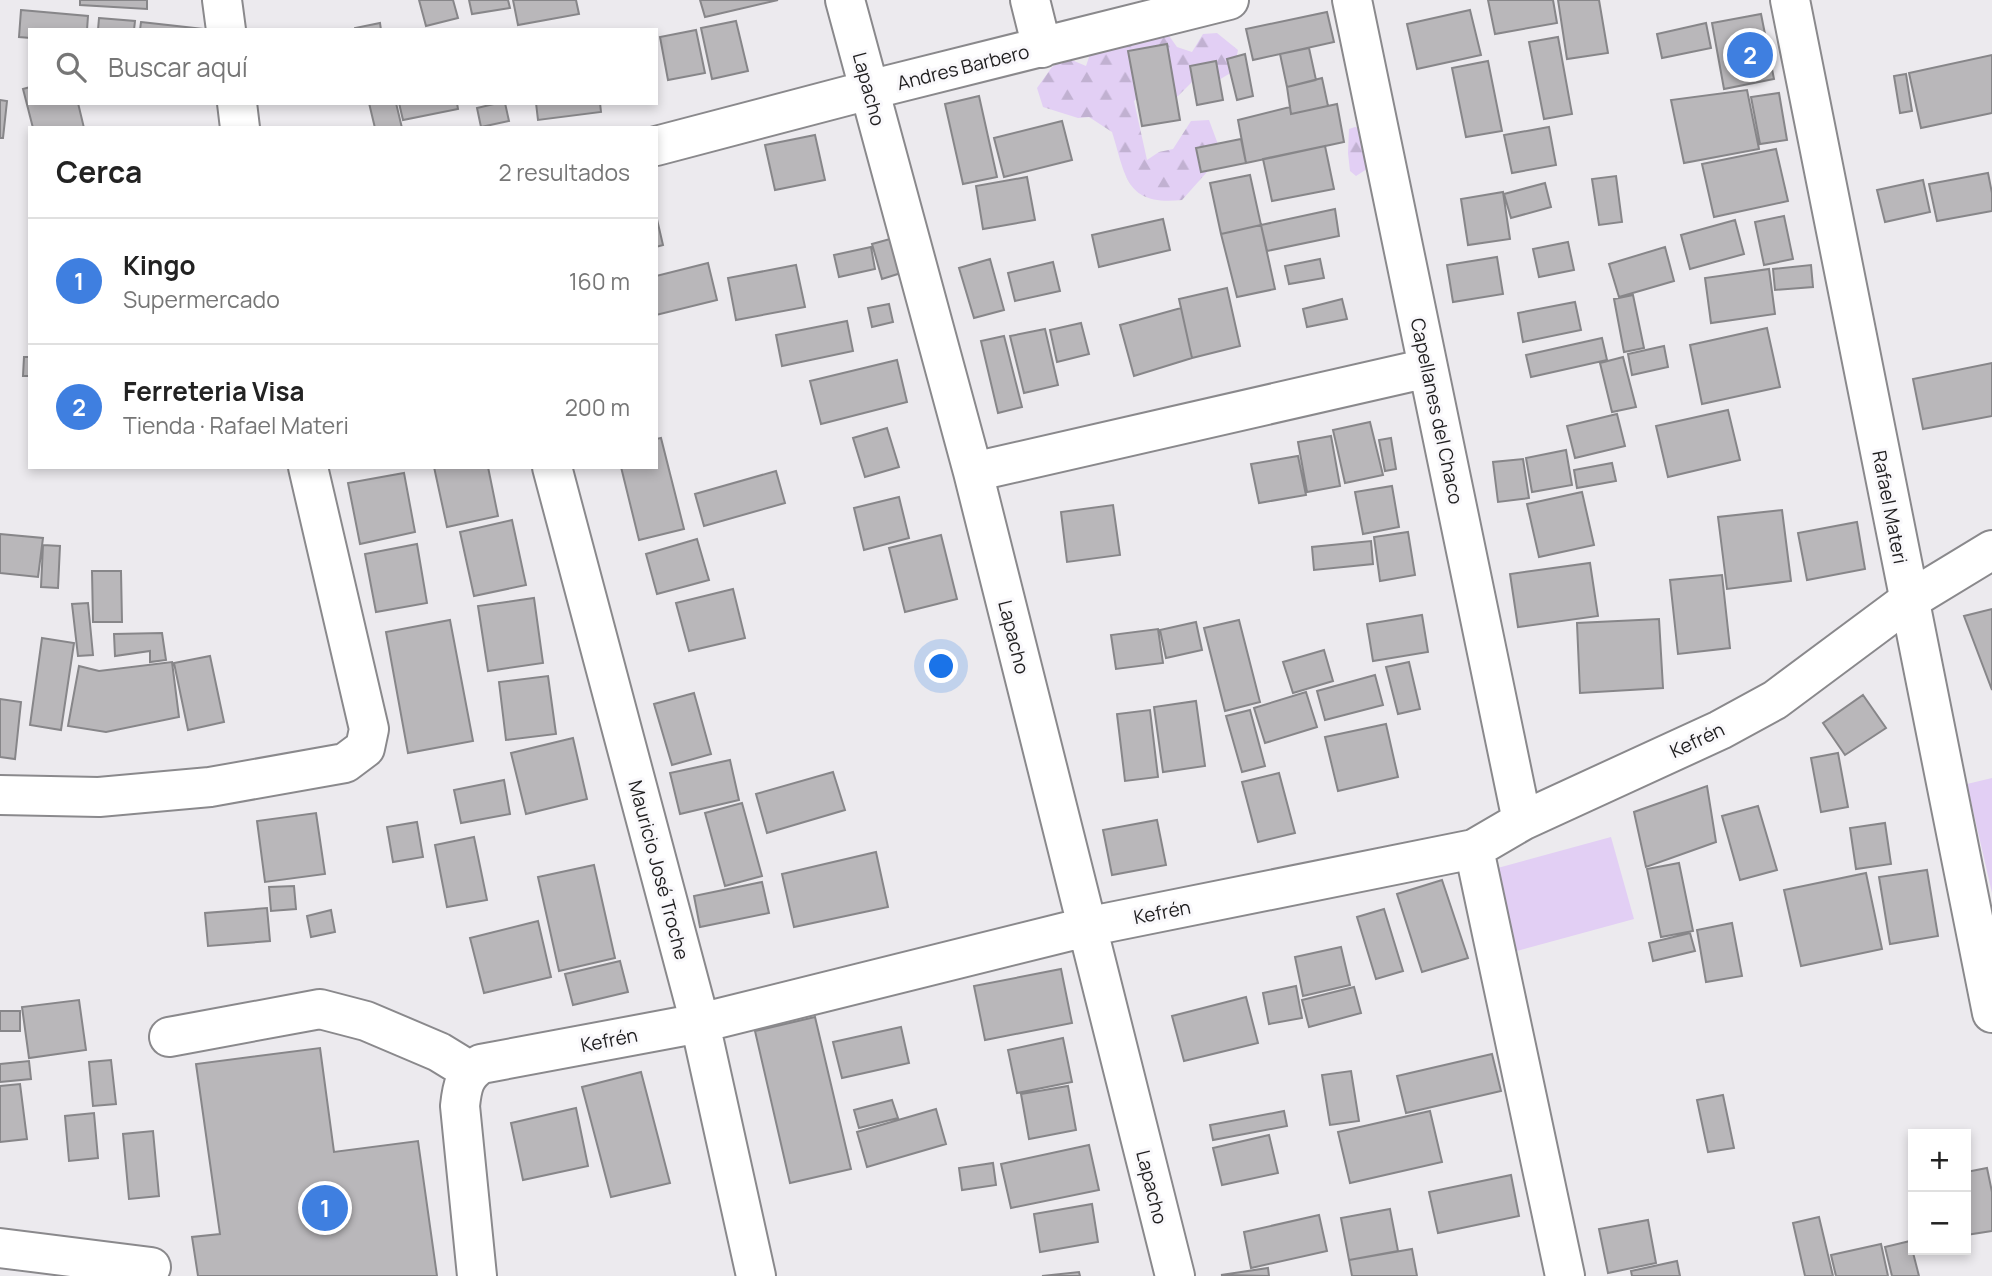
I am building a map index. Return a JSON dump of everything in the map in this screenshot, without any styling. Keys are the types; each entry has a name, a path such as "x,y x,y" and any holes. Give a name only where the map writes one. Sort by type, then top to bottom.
{"street":[{"path":"222,0 226,28"},
{"name":"Lapacho","path":"845,0 973,472 1175,1276"},
{"path":"1030,0 1042,47"},
{"name":"Andres Barbero","path":"658,145 1229,0"},
{"name":"Capellanes del Chaco","path":"1352,0 1522,821"},
{"name":"Rafael Materi","path":"1790,0 1992,1013"},
{"path":"237,105 240,126"},
{"path":"973,472 1429,368"},
{"path":"0,795 99,797 210,787 345,763 365,748 369,729 308,469"},
{"name":"Mauricio José Troche","path":"553,469 700,1023 756,1276"},
{"name":"Kefrén","path":"470,1071 481,1064 700,1023 1086,928 1474,849 1522,821 1720,730 1775,701 1908,601 1992,550"},
{"path":"1474,849 1565,1276"},
{"path":"169,1037 320,1009 366,1021 439,1052 470,1071 462,1084 460,1106 477,1276"},
{"path":"0,1248 151,1266"}],"green space":[{"path":"1165,30 1177,47 1192,52 1203,34 1217,33 1238,50 1234,71 1217,81 1193,81 1177,97 1150,89 1134,101 1147,160 1159,152 1173,149 1191,121 1209,120 1219,147 1215,163 1182,200 1163,201 1138,193 1131,185 1112,132 1089,117 1078,118 1043,107 1037,88 1052,67 1067,58 1086,66 1092,48"},
{"path":"1349,129 1366,129 1370,167 1356,176 1350,171 1348,153"},
{"path":"1992,778 1992,893 1967,784"},
{"path":"1611,837 1634,919 1506,954 1483,872"}],"building":[{"path":"80,0 147,0 147,9 80,5"},
{"path":"419,0 453,0 458,18 426,26"},
{"path":"469,0 508,0 510,8 472,14"},
{"path":"513,0 576,0 579,14 518,25"},
{"path":"700,0 778,0 705,17"},
{"path":"1488,0 1553,0 1557,23 1495,34"},
{"path":"1558,0 1599,0 1608,53 1567,59"},
{"path":"21,10 88,16 87,28 28,28 28,38 19,37"},
{"path":"1470,10 1481,55 1417,69 1407,24"},
{"path":"1327,12 1334,42 1253,60 1246,29"},
{"path":"1761,14 1774,79 1724,89 1712,23"},
{"path":"99,18 135,21 134,28 98,28"},
{"path":"736,21 748,71 712,79 701,28"},
{"path":"141,22 194,28 140,28"},
{"path":"380,23 381,28 355,28"},
{"path":"1706,23 1711,48 1662,58 1657,34"},
{"path":"696,30 705,73 668,80 660,37"},
{"path":"1558,37 1572,114 1544,119 1529,42"},
{"path":"1167,44 1180,120 1142,126 1128,51"},
{"path":"1309,48 1316,80 1287,87 1280,54"},
{"path":"1245,54 1253,96 1237,100 1227,59"},
{"path":"1992,55 1992,113 1921,128 1909,73"},
{"path":"1216,61 1223,100 1197,105 1190,66"},
{"path":"1488,61 1502,131 1466,137 1452,68"},
{"path":"1906,74 1912,111 1900,113 1894,76"},
{"path":"1322,78 1328,106 1291,114 1287,87"},
{"path":"28,88 28,105 78,105 84,126 32,126 23,89"},
{"path":"1747,90 1759,149 1684,163 1671,100"},
{"path":"1779,93 1787,140 1760,144 1751,97"},
{"path":"979,96 997,177 963,184 945,104"},
{"path":"0,100 7,101 3,138 0,138"},
{"path":"1337,104 1344,142 1246,163 1238,120 1290,107 1291,114"},
{"path":"369,105 396,105 402,126 375,126"},
{"path":"399,105 457,105 458,109 403,120"},
{"path":"505,105 509,121 481,126 477,108"},
{"path":"536,105 600,105 601,112 538,120"},
{"path":"1062,121 1072,160 1004,177 994,138"},
{"path":"1549,127 1556,165 1512,173 1504,135"},
{"path":"815,135 825,180 775,190 765,145"},
{"path":"1241,139 1246,163 1201,172 1196,148"},
{"path":"1325,146 1334,189 1272,201 1263,159"},
{"path":"1776,149 1788,201 1714,217 1702,164"},
{"path":"1988,173 1992,211 1937,221 1929,184"},
{"path":"1250,175 1261,225 1221,234 1210,183"},
{"path":"1616,176 1622,222 1599,225 1592,179"},
{"path":"1027,177 1035,220 983,229 976,186"},
{"path":"1923,180 1930,212 1885,222 1877,190"},
{"path":"1545,183 1551,207 1511,218 1504,194"},
{"path":"1503,192 1510,239 1468,245 1461,199"},
{"path":"1335,209 1339,236 1267,251 1261,225"},
{"path":"1784,216 1793,259 1764,265 1755,222"},
{"path":"1163,219 1170,250 1099,267 1092,235"},
{"path":"1735,220 1744,254 1690,269 1681,235"},
{"path":"658,224 663,245 658,246"},
{"path":"1261,225 1275,289 1237,297 1221,234"},
{"path":"890,239 901,273 882,279 872,244"},
{"path":"1568,242 1574,270 1539,277 1533,249"},
{"path":"871,247 875,269 839,277 834,255"},
{"path":"1665,247 1674,281 1619,297 1609,264"},
{"path":"1497,257 1503,294 1453,302 1447,265"},
{"path":"990,259 1004,310 974,318 959,268"},
{"path":"1320,259 1324,278 1289,284 1285,266"},
{"path":"1053,262 1060,291 1015,301 1008,273"},
{"path":"708,263 717,300 658,315 658,276"},
{"path":"796,265 805,307 736,320 728,278"},
{"path":"1811,265 1813,287 1775,290 1773,269"},
{"path":"1769,269 1775,314 1711,323 1705,278"},
{"path":"1227,288 1240,346 1192,358 1179,299"},
{"path":"1633,295 1644,348 1624,352 1614,299"},
{"path":"1342,299 1347,319 1307,327 1303,309"},
{"path":"1575,302 1581,330 1523,342 1518,313"},
{"path":"889,304 893,322 872,327 868,308"},
{"path":"1181,308 1192,358 1134,376 1120,325"},
{"path":"847,321 853,351 782,366 776,335"},
{"path":"1081,323 1089,354 1057,362 1050,330"},
{"path":"1767,328 1780,387 1702,404 1690,345"},
{"path":"1045,329 1058,385 1024,393 1010,336"},
{"path":"1004,336 1022,407 998,413 981,341"},
{"path":"1602,338 1607,360 1531,377 1526,355"},
{"path":"1664,346 1668,367 1632,375 1628,354"},
{"path":"24,357 28,357 28,376 23,376"},
{"path":"1623,357 1636,407 1612,412 1600,363"},
{"path":"897,360 907,402 821,424 810,381"},
{"path":"1992,363 1992,416 1923,429 1913,379"},
{"path":"1728,410 1740,460 1668,477 1656,426"},
{"path":"1617,414 1625,446 1575,458 1567,426"},
{"path":"1370,422 1383,475 1345,483 1333,430"},
{"path":"887,428 899,467 865,477 853,438"},
{"path":"1331,436 1340,486 1307,492 1298,442"},
{"path":"661,438 684,529 639,540 621,469 658,469 658,439"},
{"path":"1391,438 1396,469 1385,471 1379,440"},
{"path":"1566,450 1572,485 1532,492 1526,458"},
{"path":"1298,456 1306,495 1259,503 1251,464"},
{"path":"1523,459 1529,498 1498,502 1493,462"},
{"path":"1612,463 1616,481 1577,488 1574,470"},
{"path":"434,469 488,469 498,516 447,527"},
{"path":"776,471 785,503 704,526 695,494"},
{"path":"404,473 415,532 360,544 348,483"},
{"path":"1392,486 1399,527 1363,534 1355,492"},
{"path":"1582,492 1594,545 1539,557 1527,504"},
{"path":"899,497 909,538 864,550 854,508"},
{"path":"1113,505 1120,555 1067,562 1061,512"},
{"path":"1782,510 1791,581 1727,589 1718,517"},
{"path":"512,520 526,585 474,596 460,532"},
{"path":"1857,522 1865,569 1807,580 1798,533"},
{"path":"1408,532 1415,575 1380,581 1374,537"},
{"path":"0,534 43,538 38,577 0,573"},
{"path":"941,535 957,599 905,612 889,548"},
{"path":"697,539 709,580 657,594 646,554"},
{"path":"1371,541 1373,564 1314,570 1312,547"},
{"path":"417,544 427,603 376,612 365,554"},
{"path":"43,545 60,546 58,588 41,587"},
{"path":"1590,563 1598,616 1518,627 1510,574"},
{"path":"92,571 121,571 122,622 93,622"},
{"path":"1722,575 1730,648 1678,654 1670,580"},
{"path":"733,589 745,638 689,651 676,603"},
{"path":"534,598 543,663 488,671 478,606"},
{"path":"88,603 93,655 78,656 72,604"},
{"path":"1992,609 1992,690 1964,616"},
{"path":"1422,615 1428,652 1373,661 1367,624"},
{"path":"1659,619 1663,688 1580,693 1577,623"},
{"path":"450,620 473,741 408,753 386,632"},
{"path":"1239,620 1260,702 1225,711 1204,628"},
{"path":"1196,622 1202,650 1166,658 1160,630"},
{"path":"1158,629 1163,663 1116,669 1111,635"},
{"path":"162,633 166,660 150,662 150,651 115,656 114,634"},
{"path":"42,638 74,643 61,730 30,725"},
{"path":"1324,650 1333,681 1293,693 1283,662"},
{"path":"210,656 224,722 188,730 174,663"},
{"path":"172,662 179,717 106,732 68,726 79,666 99,671"},
{"path":"1409,662 1420,709 1398,714 1386,667"},
{"path":"1375,675 1383,705 1325,720 1317,691"},
{"path":"548,676 556,734 506,740 499,682"},
{"path":"1306,692 1317,727 1265,743 1254,708"},
{"path":"694,693 711,754 672,765 654,704"},
{"path":"1863,695 1886,728 1845,755 1823,723"},
{"path":"0,699 21,702 15,759 0,757"},
{"path":"1196,701 1205,766 1163,772 1154,707"},
{"path":"1150,710 1158,777 1125,781 1117,714"},
{"path":"1250,710 1265,766 1242,772 1226,716"},
{"path":"1386,724 1398,777 1338,791 1325,737"},
{"path":"573,738 587,799 526,814 511,753"},
{"path":"1838,753 1848,807 1821,812 1811,758"},
{"path":"730,760 739,800 680,814 670,773"},
{"path":"833,772 845,810 767,833 756,794"},
{"path":"1279,773 1295,833 1258,842 1242,782"},
{"path":"504,780 510,814 461,823 454,790"},
{"path":"1707,786 1716,842 1646,867 1634,812"},
{"path":"742,803 762,876 725,886 705,813"},
{"path":"1758,806 1777,870 1740,880 1722,816"},
{"path":"316,813 325,874 265,882 257,821"},
{"path":"1157,820 1166,865 1112,875 1103,830"},
{"path":"417,822 423,857 393,862 387,827"},
{"path":"1885,823 1891,864 1856,869 1850,828"},
{"path":"474,837 487,900 447,907 435,845"},
{"path":"876,852 888,907 794,927 782,874"},
{"path":"1679,863 1693,931 1661,937 1647,869"},
{"path":"594,865 615,958 559,971 538,877"},
{"path":"1927,870 1938,936 1890,944 1879,877"},
{"path":"1866,873 1882,949 1801,966 1784,890"},
{"path":"1442,880 1468,958 1422,972 1397,894"},
{"path":"762,882 769,913 700,927 694,896"},
{"path":"294,886 296,909 271,911 269,887"},
{"path":"267,908 270,941 208,946 205,913"},
{"path":"1384,909 1403,971 1376,979 1357,917"},
{"path":"331,910 335,932 311,937 307,916"},
{"path":"538,921 551,977 484,993 470,938"},
{"path":"1732,923 1742,976 1706,982 1697,930"},
{"path":"1690,933 1695,951 1653,961 1649,943"},
{"path":"1341,947 1350,985 1303,996 1295,957"},
{"path":"620,961 628,992 573,1005 565,974"},
{"path":"1061,969 1072,1023 985,1040 974,986"},
{"path":"1296,986 1302,1018 1269,1024 1263,993"},
{"path":"1354,987 1361,1013 1309,1027 1302,1000"},
{"path":"1246,997 1258,1043 1184,1061 1172,1016"},
{"path":"79,1000 86,1050 29,1058 22,1007"},
{"path":"0,1011 20,1011 20,1031 0,1031"},
{"path":"815,1017 851,1169 790,1183 755,1031"},
{"path":"901,1027 909,1063 842,1078 833,1042"},
{"path":"1063,1038 1072,1082 1017,1093 1008,1050"},
{"path":"320,1048 334,1152 418,1141 437,1276 198,1276 192,1237 220,1234 196,1064"},
{"path":"1492,1054 1501,1091 1406,1113 1397,1076"},
{"path":"111,1060 116,1104 93,1106 89,1062"},
{"path":"29,1061 31,1079 0,1082 0,1064"},
{"path":"1351,1071 1359,1121 1330,1125 1322,1075"},
{"path":"641,1072 670,1183 611,1197 582,1087"},
{"path":"20,1084 27,1139 0,1142 0,1086"},
{"path":"1068,1086 1076,1130 1029,1139 1021,1094"},
{"path":"1723,1095 1734,1148 1708,1152 1697,1100"},
{"path":"892,1100 898,1118 859,1128 854,1110"},
{"path":"576,1108 588,1166 523,1180 511,1123"},
{"path":"936,1109 946,1144 867,1167 857,1132"},
{"path":"1284,1111 1287,1126 1213,1140 1210,1125"},
{"path":"1430,1111 1442,1162 1350,1183 1338,1132"},
{"path":"94,1113 98,1158 69,1161 65,1116"},
{"path":"153,1131 159,1196 129,1199 123,1134"},
{"path":"1269,1135 1278,1173 1222,1185 1213,1148"},
{"path":"1089,1145 1099,1190 1011,1208 1001,1164"},
{"path":"993,1163 996,1185 962,1190 959,1168"},
{"path":"1987,1168 1992,1192 1992,1231 1971,1234 1971,1171"},
{"path":"1511,1175 1519,1216 1438,1233 1429,1192"},
{"path":"1092,1204 1098,1242 1040,1252 1034,1214"},
{"path":"1390,1209 1398,1251 1349,1260 1341,1218"},
{"path":"1319,1215 1327,1251 1251,1268 1244,1232"},
{"path":"1819,1217 1833,1276 1805,1276 1793,1223"},
{"path":"1648,1220 1656,1263 1608,1273 1599,1229"},
{"path":"1908,1241 1908,1255 1914,1255 1919,1276 1892,1276 1885,1247"},
{"path":"1881,1244 1888,1276 1836,1276 1831,1255"},
{"path":"1412,1249 1417,1276 1352,1276 1349,1260"},
{"path":"1677,1261 1680,1276 1632,1276 1631,1271"},
{"path":"1268,1268 1269,1276 1221,1275"},
{"path":"1079,1272 1080,1276 1042,1276"}],"place":[{"name":"Ferreteria Visa","path":"1750,55"},
{"name":"Kingo","path":"325,1208"}]}
